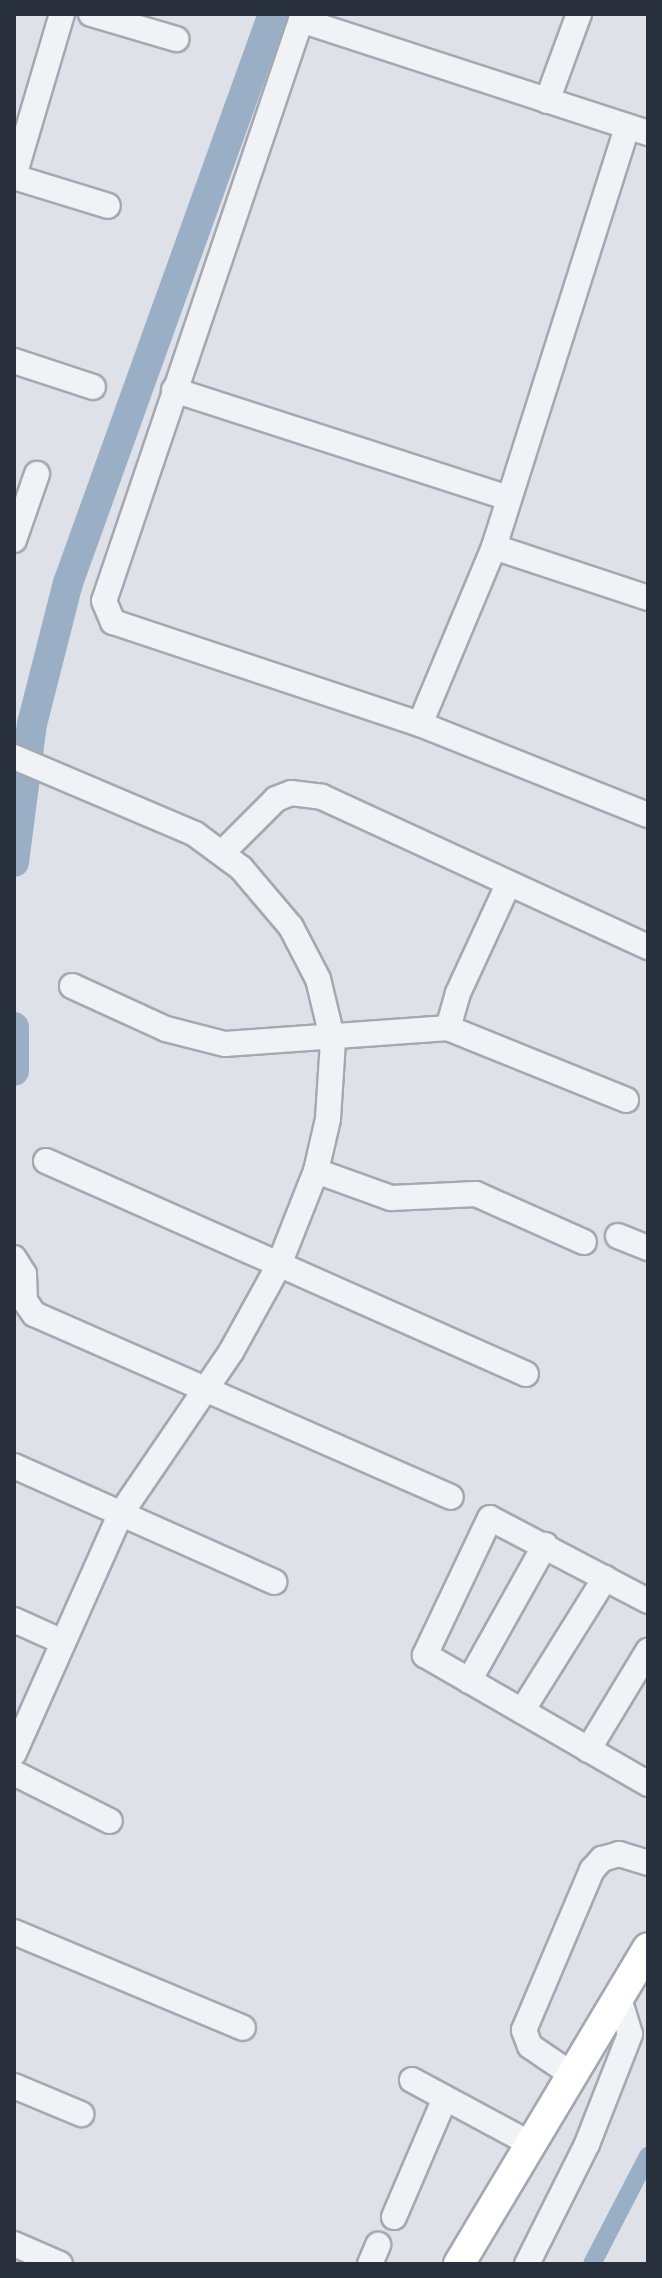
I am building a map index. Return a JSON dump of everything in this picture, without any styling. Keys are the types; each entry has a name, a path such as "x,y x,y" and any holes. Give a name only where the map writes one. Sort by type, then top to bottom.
{"main road":[{"path":"459,2264 648,1948"},
{"path":"590,2042 622,2008 648,1991"}],"street":[{"path":"62,14 14,176 108,206"},
{"path":"91,14 176,39"},
{"path":"547,101 579,14"},
{"path":"420,724 494,547 638,130 303,17 108,589 106,613 113,622 420,724 648,815"},
{"path":"14,361 93,387"},
{"path":"174,390 509,498"},
{"path":"14,540 37,474"},
{"path":"494,547 648,598"},
{"path":"14,757 195,834 223,852 291,927 318,979 333,1041 328,1119 316,1171 279,1265 250,1322 120,1515 14,1753"},
{"path":"223,852 276,799 306,793 648,947"},
{"path":"448,1028 458,993 508,885"},
{"path":"72,986 192,1038 225,1044 333,1041 448,1028 626,1100"},
{"path":"46,1161 526,1374"},
{"path":"316,1171 391,1198 476,1194 584,1242"},
{"path":"618,1236 648,1248"},
{"path":"14,1258 24,1274 25,1301 34,1314 451,1497"},
{"path":"14,1466 274,1582"},
{"path":"648,1601 490,1518 425,1655 648,1784"},
{"path":"469,1681 545,1545"},
{"path":"522,1711 605,1578"},
{"path":"14,1620 63,1642"},
{"path":"588,1750 648,1651"},
{"path":"14,1773 110,1821"},
{"path":"571,2074 530,2046 524,2030 592,1870 602,1859 619,1854 648,1863"},
{"path":"14,1932 243,2028"},
{"path":"527,2264 587,2144 630,2034 622,2008"},
{"path":"412,2080 529,2143"},
{"path":"14,2086 81,2114"},
{"path":"394,2217 445,2098"},
{"path":"14,2244 60,2264"}],"waterway":[{"path":"14,862 32,724 68,583 273,14"},
{"path":"14,1027 14,1071"},
{"path":"592,2264 648,2156"}]}
